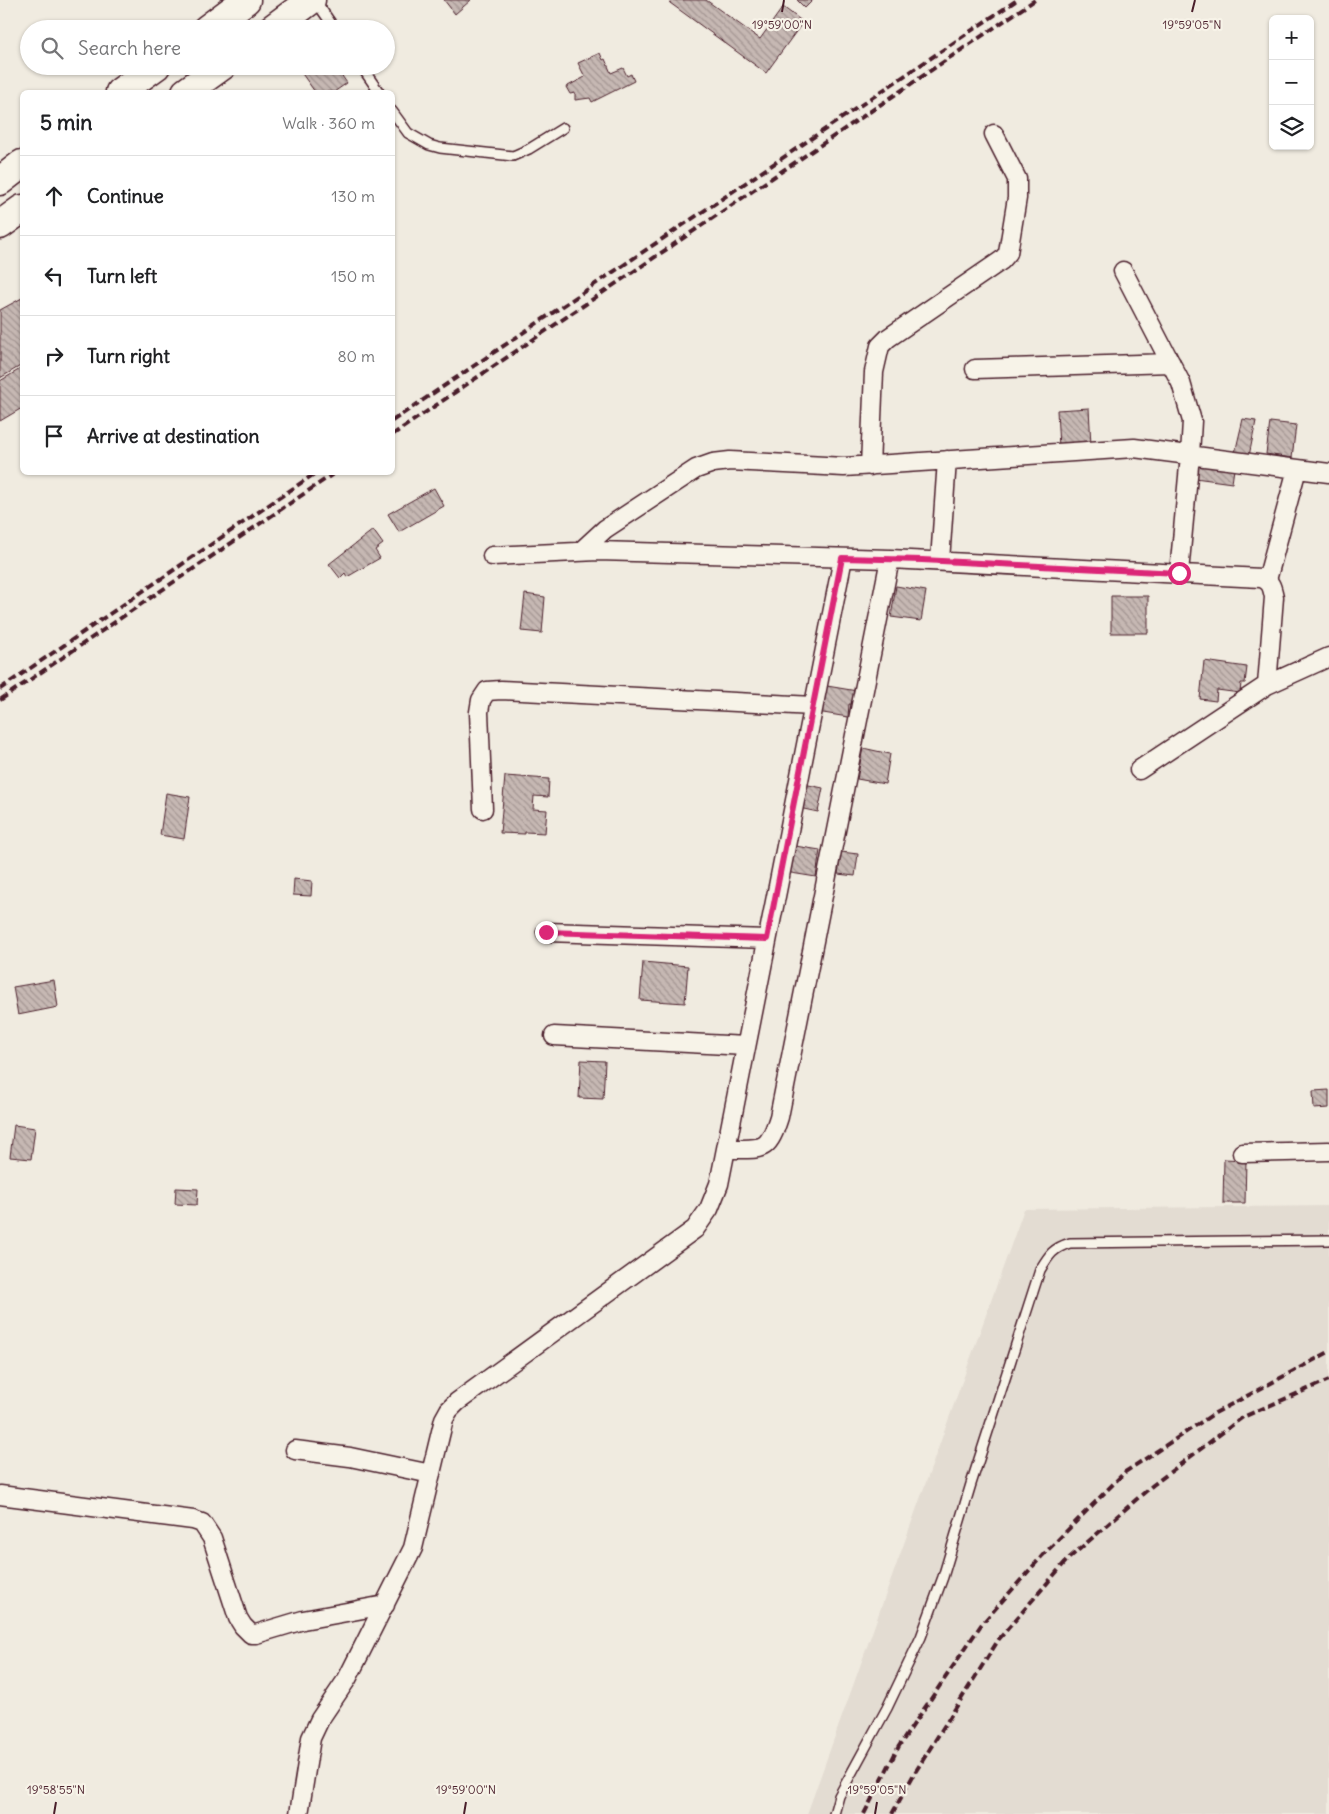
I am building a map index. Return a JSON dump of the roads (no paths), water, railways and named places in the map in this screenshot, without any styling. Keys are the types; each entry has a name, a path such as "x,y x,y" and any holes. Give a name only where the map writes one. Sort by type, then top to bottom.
{"highway":[{"path":"219,20 246,0"},
{"path":"285,20 313,0"},
{"path":"123,90 144,75"},
{"path":"189,90 210,75"},
{"path":"0,181 20,166"},
{"path":"0,225 20,211"}],"street":[{"path":"870,466 874,372 880,346 888,338 1002,260 1008,253 1017,198 1017,179 994,134"},
{"path":"1123,271 1181,383 1192,421 1179,573"},
{"path":"976,369 1171,363"},
{"path":"580,552 605,529 696,469 713,463 730,461 844,467 1134,448 1329,473"},
{"path":"940,561 947,460"},
{"path":"1268,580 1297,469"},
{"path":"492,556 598,551 890,559 1245,576 1268,580 1272,586 1274,597 1267,685"},
{"path":"298,1814 311,1738 320,1719 347,1679 386,1605 413,1548 444,1419 449,1410 457,1402 695,1229 709,1209 719,1184 842,558"},
{"path":"726,1149 763,1148 770,1141 780,1117 890,559"},
{"path":"1140,770 1267,685 1329,657"},
{"path":"483,809 479,712 481,700 487,691 501,690 813,706"},
{"path":"546,932 767,939"},
{"path":"554,1036 746,1046"},
{"path":"1242,1153 1329,1151"},
{"path":"295,1450 350,1457 431,1474"},
{"path":"0,1495 193,1520 202,1524 212,1538 238,1618 242,1626 251,1634 303,1620 386,1605"}],"lane":[{"path":"313,0 328,20"},
{"path":"367,75 378,90"},
{"path":"395,116 408,133 428,145 513,156 530,149 563,128"},
{"path":"834,1814 839,1796 922,1637 943,1577 1040,1270 1050,1254 1059,1246 1070,1243 1329,1240"}],"railway":[{"path":"395,419 1017,0"},
{"path":"395,433 1035,0"},
{"path":"0,689 313,475"},
{"path":"0,700 332,475"},
{"path":"864,1814 899,1746 981,1625 1042,1556 1125,1472 1215,1413 1329,1352"},
{"path":"892,1814 914,1774 999,1639 1067,1560 1153,1485 1243,1417 1329,1380"}]}
